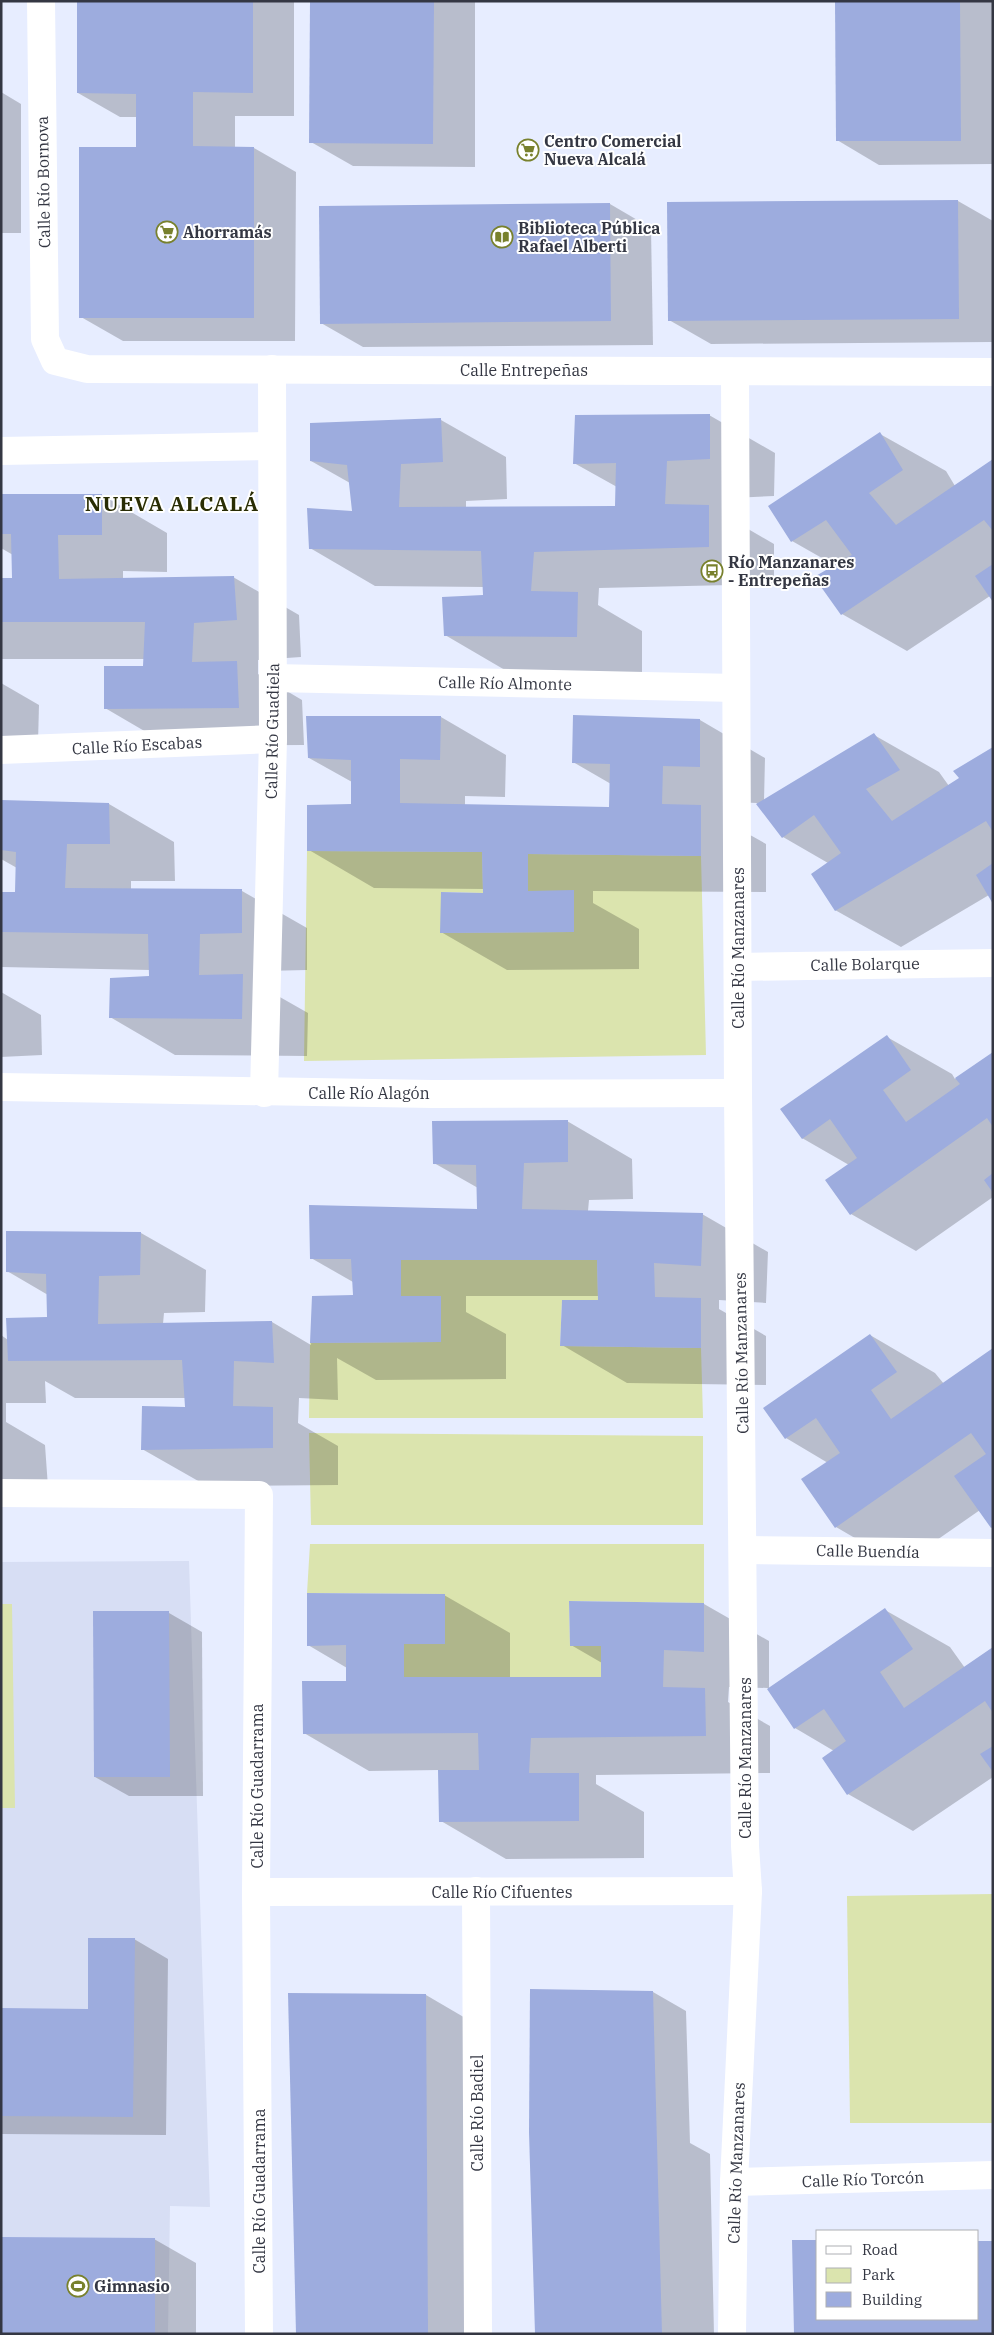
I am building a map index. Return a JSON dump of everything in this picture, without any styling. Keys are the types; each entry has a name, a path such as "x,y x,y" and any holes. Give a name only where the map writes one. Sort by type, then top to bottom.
{"street":[{"name":"Calle Río Bornova","path":"41,1 45,339 55,361"},
{"name":"Calle Entrepeñas","path":"55,361 87,369 993,372"},
{"name":"Calle Río Guadiela","path":"264,1093 273,739 272,369"},
{"name":"Calle Río Manzanares","path":"732,2334 734,2182 748,1892 745,1836 738,1093 735,372"},
{"path":"1,451 272,446"},
{"name":"Calle Río Almonte","path":"273,678 736,688"},
{"name":"Calle Río Escabas","path":"1,750 273,739"},
{"name":"Calle Bolarque","path":"738,966 993,963"},
{"name":"Calle Río Alagón","path":"1,1087 264,1093 738,1093"},
{"name":"Calle Río Guadarrama","path":"1,1492 259,1495 256,1892 259,2334"},
{"name":"Calle Buendía","path":"743,1550 993,1553"},
{"name":"Calle Río Badiel","path":"476,1891 478,2334"},
{"name":"Calle Río Cifuentes","path":"256,1892 748,1892"},
{"name":"Calle Río Torcón","path":"734,2182 993,2175"}],"shaded area":[{"path":"189,1561 210,2207 170,2206 168,2334 1,2334 1,1562"}],"green space":[{"path":"307,851 482,852 483,893 441,892 441,933 574,932 574,891 528,891 528,854 701,856 706,1055 304,1061"},
{"path":"401,1260 597,1260 598,1300 562,1300 560,1346 701,1348 703,1418 309,1418 310,1343 441,1342 441,1296 401,1296"},
{"path":"309,1433 703,1436 703,1525 311,1525"},
{"path":"310,1544 704,1544 704,1603 569,1601 570,1646 601,1646 601,1677 404,1677 404,1644 445,1644 445,1594 307,1593"},
{"path":"1,1604 12,1604 15,1808 1,1808"},
{"path":"993,1894 993,2123 850,2123 847,1896"}],"building":[{"name":"Ahorramás","path":"77,1 253,1 253,93 193,92 193,146 254,147 254,318 79,318 79,147 136,147 136,94 77,93"},
{"path":"310,1 434,1 433,144 309,143"},
{"path":"835,1 960,1 961,141 836,141"},
{"path":"958,200 959,319 668,321 667,202"},
{"path":"610,203 611,321 320,324 319,206"},
{"path":"710,414 710,459 667,461 665,504 709,505 709,547 534,552 531,591 578,592 577,637 444,636 442,597 483,595 481,551 309,549 307,508 352,511 347,465 310,461 310,423 441,418 443,462 401,464 399,507 615,506 616,463 573,464 575,415"},
{"path":"880,432 903,470 869,493 896,525 993,459 993,531 984,520 841,615 814,577 852,555 826,520 791,542 768,506"},
{"path":"1,494 102,494 102,535 58,535 59,579 234,576 237,620 194,623 192,662 237,661 239,708 104,709 104,666 143,666 145,622 1,622 1,578 12,578 11,534 1,534"},
{"path":"993,564 993,602 975,576"},
{"path":"573,715 700,719 700,767 663,766 662,804 701,805 701,856 528,854 528,891 574,890 574,932 440,933 441,892 483,893 482,852 307,851 307,805 351,804 351,760 308,758 306,716 441,716 440,760 400,759 400,803 609,807 610,764 572,763"},
{"path":"874,733 900,770 866,789 892,821 959,778 953,771 993,747 993,832 986,821 835,911 811,874 841,853 814,815 782,838 756,804"},
{"path":"1,800 109,803 110,844 67,844 65,888 242,889 242,933 200,934 199,975 243,974 242,1019 109,1018 110,978 149,976 148,934 1,932 1,892 15,892 16,852 1,850"},
{"path":"993,863 993,904 976,875"},
{"path":"887,1035 911,1070 883,1090 906,1122 960,1084 955,1078 993,1052 993,1127 987,1118 850,1215 825,1180 857,1158 830,1119 802,1139 780,1109"},
{"path":"568,1120 568,1162 524,1163 522,1209 703,1213 701,1266 654,1263 655,1297 701,1298 701,1348 560,1346 562,1300 598,1300 597,1260 401,1260 401,1296 441,1296 441,1342 310,1343 312,1296 353,1295 351,1259 310,1259 309,1205 477,1209 476,1165 433,1164 432,1121"},
{"path":"993,1173 993,1193 984,1180"},
{"path":"6,1231 141,1232 140,1275 99,1276 98,1324 272,1321 274,1363 234,1361 233,1406 273,1407 273,1448 141,1450 142,1406 185,1407 182,1360 8,1361 6,1318 47,1317 46,1274 6,1272"},
{"path":"870,1334 897,1372 871,1390 891,1419 993,1348 993,1527 991,1528 954,1476 986,1454 971,1433 835,1528 801,1479 840,1453 816,1418 785,1439 763,1408"},
{"path":"307,1593 445,1594 445,1644 404,1644 404,1677 601,1677 601,1646 570,1646 569,1601 704,1603 704,1652 664,1650 663,1687 705,1688 706,1736 531,1738 529,1773 579,1773 579,1821 439,1822 438,1770 479,1770 478,1733 303,1734 302,1681 346,1681 346,1645 307,1646"},
{"path":"885,1608 913,1649 880,1672 904,1708 993,1647 993,1713 985,1701 847,1795 822,1758 846,1741 824,1709 794,1729 767,1689"},
{"path":"93,1611 169,1611 170,1777 94,1777"},
{"path":"993,1746 993,1772 980,1754"},
{"path":"88,1938 135,1938 133,2117 1,2116 1,2008 88,2009"},
{"path":"530,1989 653,1991 662,2334 535,2334 529,2132"},
{"path":"288,1993 426,1994 428,2334 296,2334"},
{"name":"Gimnasio","path":"1,2237 155,2238 155,2334 1,2334"},
{"path":"792,2240 816,2240 816,2320 979,2320 979,2241 993,2241 993,2334 794,2334"}],"place":[{"name":"Centro Comercial Nueva Alcalá","path":"528,150"},
{"name":"Ahorramás","path":"167,232"},
{"name":"Biblioteca Pública Rafael Alberti","path":"502,237"},
{"name":"Río Manzanares - Entrepeñas","path":"712,571"},
{"name":"Gimnasio","path":"78,2286"}],"district":[{"name":"NUEVA ALCALÁ","path":"172,503"}]}
